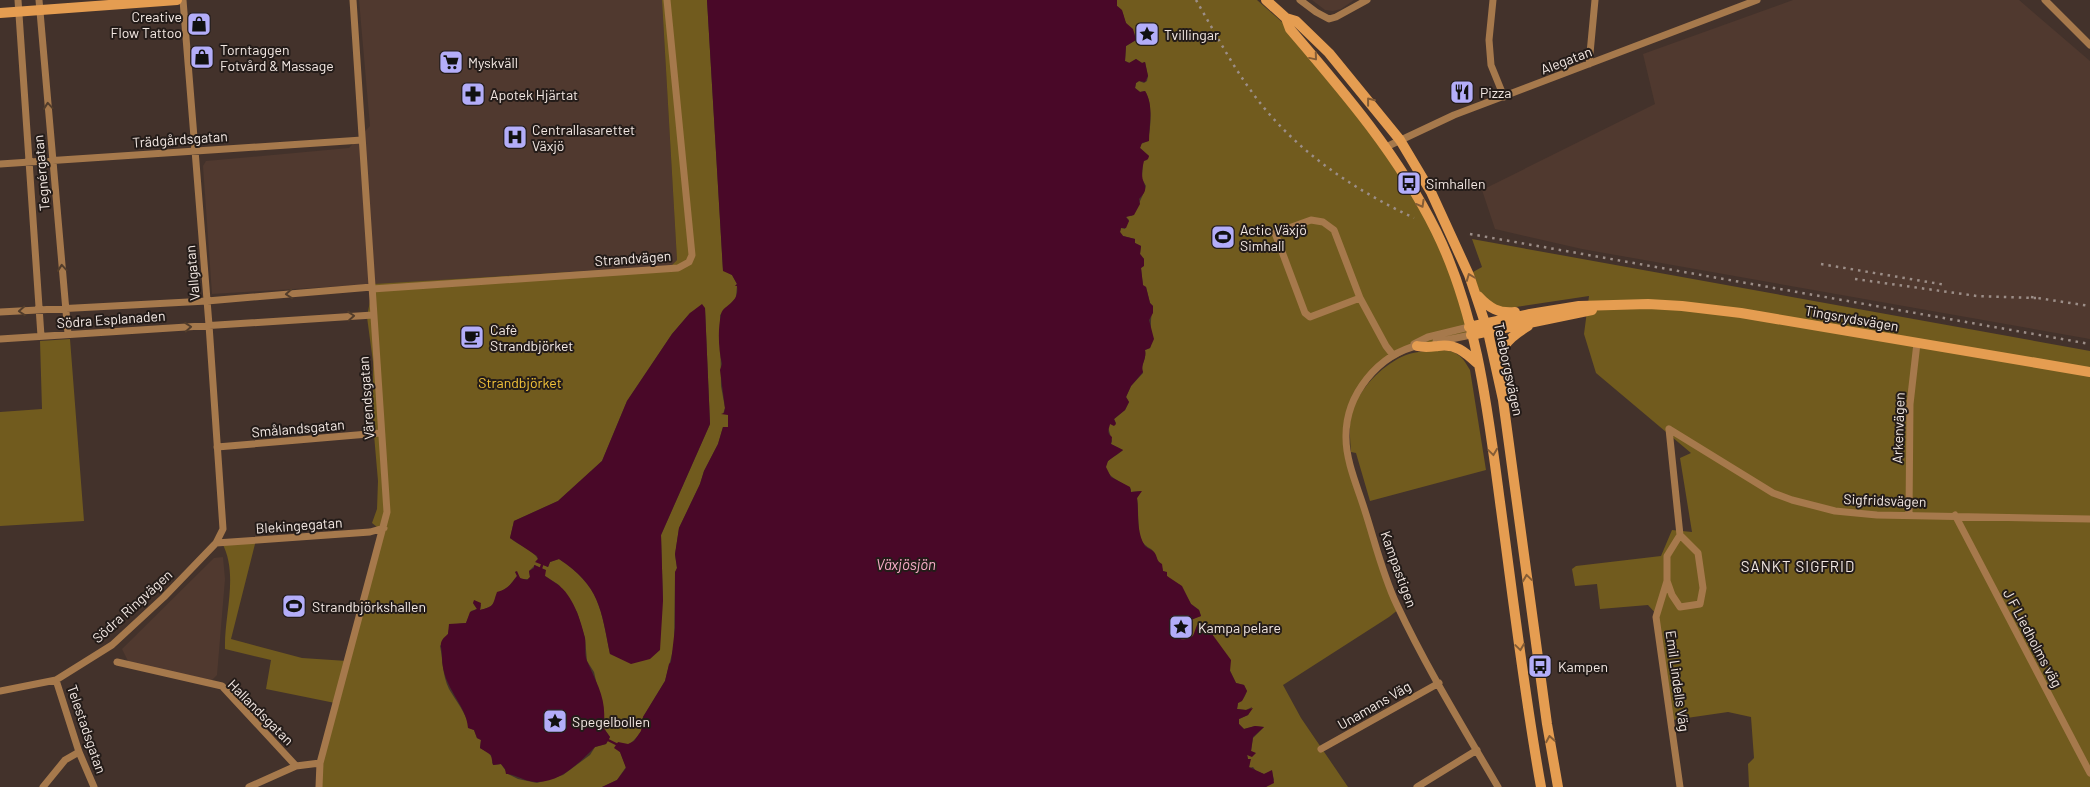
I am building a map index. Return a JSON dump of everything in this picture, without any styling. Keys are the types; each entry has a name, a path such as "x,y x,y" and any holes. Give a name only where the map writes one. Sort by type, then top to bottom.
{"main road":[{"path":"0,13 18,11 40,5 177,0"},
{"name":"Teleborgsvägen","path":"1266,0 1286,18 1296,21 1330,53 1400,140 1444,218 1476,294 1487,328 1503,400 1547,724 1558,787"},
{"name":"Teleborgsvägen","path":"1286,18 1290,29 1360,111 1386,147 1409,183 1436,232 1458,287 1470,331 1490,430 1530,729 1540,787"},
{"path":"1476,294 1484,303 1498,311 1531,310 1541,312"},
{"name":"Tingsrydsvägen","path":"1487,328 1541,312 1579,306 1648,304 1712,309 2090,372"},
{"name":"Tingsrydsvägen","path":"1470,331 1534,322 1608,305"},
{"path":"1503,400 1503,350 1510,338 1534,322"},
{"path":"1412,347 1454,346 1477,363"}],"street":[{"name":"Tegnérgatan","path":"18,0 41,336"},
{"name":"Vallgatan","path":"183,0 223,529 216,543"},
{"name":"Värendsgatan","path":"319,787 320,763 387,512 380,434 353,0"},
{"name":"Strandvägen","path":"372,288 678,268 689,262 692,255 667,0"},
{"path":"1300,0 1316,12 1330,19 1336,18 1367,0"},
{"path":"1493,0 1489,40 1491,58 1504,97"},
{"path":"1589,64 1595,0"},
{"name":"Alegatan","path":"1386,147 1454,115 1757,0"},
{"path":"2045,0 2090,45"},
{"name":"Tegnérgatan","path":"40,5 68,334"},
{"name":"Trädgårdsgatan","path":"0,164 362,140"},
{"path":"1360,298 1310,317 1306,313 1275,233 1311,220 1323,222 1334,230 1360,298 1386,346 1393,355"},
{"name":"Södra Esplanaden","path":"0,312 39,309 66,310 207,301 372,288"},
{"name":"Södra Esplanaden","path":"0,339 374,315"},
{"name":"Kampastigen","path":"1412,347 1428,337 1470,331"},
{"name":"Kampastigen","path":"1470,331 1412,347 1393,355 1365,380 1357,394 1346,423 1347,452 1396,603 1498,787"},
{"name":"Arkenvägen","path":"1909,514 1910,404 1917,343"},
{"name":"Sigfridsvägen","path":"1680,535 1669,429 1773,492 1792,500 1835,511 1877,515 1909,514 2090,519"},
{"name":"Smålandsgatan","path":"217,447 380,434"},
{"name":"J F Liedholms väg","path":"1955,515 2090,773"},
{"name":"Blekingegatan","path":"216,543 370,532 384,528"},
{"name":"Emil Lindells Väg","path":"1680,535 1698,553 1703,588 1700,604 1680,607 1672,595 1668,581 1667,556 1680,535"},
{"name":"Södra Ringvägen","path":"0,692 56,680 112,645 164,597 216,543"},
{"name":"Emil Lindells Väg","path":"1668,581 1656,617 1680,787"},
{"name":"Hallandsgatan","path":"116,662 222,686 296,766"},
{"name":"Telestadsgatan","path":"56,680 79,752 94,787"},
{"name":"Unamans Väg","path":"1321,749 1439,683"},
{"path":"1418,787 1476,750"},
{"path":"43,787 65,760 79,752"},
{"path":"249,787 296,766 320,763"}],"shaded area":[{"name":"Centrallasarettet Växjö","path":"359,0 662,0 677,260 671,266 212,294 203,166 206,161 349,148 370,126"},
{"path":"1312,0 1354,0 1341,9 1333,11 1325,10"},
{"path":"1793,0 2019,0 2090,61 2090,339 1582,249 1495,229 1482,190 1655,104 1643,54"},
{"path":"223,557 225,579 217,675 212,680 129,663 122,649 214,558"}],"green space":[{"name":"Strandbjörket","path":"662,0 707,0 723,270 732,275 737,284 735,286 737,285 736,298 720,315 721,386 725,408 723,414 728,414 728,427 723,427 718,444 679,528 675,555 677,568 675,573 674,646 665,681 643,717 642,730 630,744 615,748 620,752 626,767 617,780 602,787 320,787 322,755 335,703 266,689 271,660 225,649 230,568 222,543 256,540 231,639 302,658 347,661 382,531 372,523 377,509 378,481 373,423 373,362 367,317 373,284 671,266 677,260","holes":["705,308 710,424 661,535 663,601 610,654 601,611 591,589 573,569 559,559 550,562 548,567 536,561 538,559 533,553 510,538 514,521 558,501 602,461 627,401 672,334 690,313","535,565 545,570 545,576 559,585 577,612 585,638 587,661 594,672 605,721 603,727 610,737 606,744 595,747 590,755 563,775 537,783 518,779 508,774 501,764 494,765 492,763 493,759 488,752 480,748 481,740 477,738 474,730 469,728 464,713 449,689 440,646 449,629 457,624 466,623 471,611 477,609 473,603 481,605 480,610 489,607 493,604 496,595 509,586 517,576 515,571 521,579 528,579 530,577 529,571"]},
{"path":"1117,0 1257,0 1290,29 1360,111 1436,232 1471,335 1417,346 1375,370 1351,408 1347,452 1399,609 1283,685 1301,718 1348,787 1266,787 1274,780 1272,771 1264,774 1256,771 1253,767 1249,768 1250,759 1248,759 1247,754 1255,753 1251,751 1253,738 1264,727 1255,726 1244,729 1239,724 1239,719 1248,715 1252,707 1246,710 1237,709 1238,703 1243,700 1247,691 1244,685 1236,683 1216,641 1204,623 1190,638 1177,639 1173,634 1170,626 1174,617 1184,615 1192,619 1201,616 1199,610 1191,604 1180,585 1171,581 1167,573 1163,571 1154,552 1142,541 1139,530 1137,498 1141,491 1131,492 1131,489 1112,477 1106,469 1109,460 1123,450 1111,444 1112,441 1108,427 1110,424 1116,423 1114,419 1125,410 1129,402 1126,397 1131,386 1143,373 1142,367 1145,350 1150,348 1153,337 1151,317 1153,306 1150,303 1146,287 1143,286 1141,268 1144,259 1140,254 1141,246 1135,243 1135,239 1123,236 1120,232 1121,228 1125,229 1129,220 1126,217 1132,216 1146,186 1142,179 1143,161 1147,160 1149,156 1140,148 1141,144 1148,141 1150,108 1145,91 1140,92 1135,88 1136,83 1139,81 1144,83 1147,81 1148,76 1145,62 1142,63 1136,59 1130,63 1125,61 1126,46 1136,40 1133,30 1127,25 1122,12 1117,6"},
{"path":"1472,239 2090,351 2090,787 1749,787 1748,764 1754,758 1751,717 1728,712 1673,720 1658,616 1648,605 1600,609 1597,584 1575,586 1572,569 1576,566 1661,556 1672,530 1692,532 1680,458 1691,453 1596,373 1584,334 1589,296 1509,308 1493,307 1479,291 1473,272 1482,267"},
{"path":"70,339 84,521 0,526 0,412 42,409 40,341"},
{"path":"1441,350 1458,355 1470,370 1486,470 1370,501 1356,453 1351,452 1350,423 1354,406 1369,383 1390,364 1410,354"}],"water":[{"name":"Växjösjön","path":"707,0 1117,0 1117,6 1122,10 1126,23 1133,29 1136,40 1126,46 1125,61 1129,63 1136,59 1142,63 1145,62 1148,76 1145,82 1139,81 1136,83 1135,88 1140,92 1145,91 1150,108 1149,141 1142,143 1140,148 1149,156 1144,161 1142,170 1145,192 1139,199 1140,204 1134,215 1126,217 1129,221 1126,228 1121,228 1120,232 1123,236 1135,239 1135,243 1141,246 1140,254 1144,259 1144,266 1141,268 1143,285 1146,287 1150,303 1153,306 1153,313 1149,320 1154,339 1150,348 1145,350 1143,372 1131,386 1126,397 1129,402 1125,410 1114,419 1116,424 1114,426 1110,424 1108,431 1112,437 1111,444 1123,450 1108,461 1106,467 1111,477 1130,487 1131,492 1142,491 1137,498 1139,529 1142,541 1145,546 1154,552 1162,564 1163,571 1167,572 1167,576 1182,586 1191,604 1199,610 1201,616 1191,620 1187,616 1179,615 1172,620 1171,630 1178,638 1186,639 1193,636 1197,625 1204,623 1231,660 1230,671 1236,683 1244,685 1247,691 1242,701 1238,703 1237,709 1246,710 1253,708 1248,715 1239,719 1239,724 1244,729 1255,726 1264,727 1253,737 1251,751 1256,753 1252,757 1247,755 1248,759 1251,759 1249,767 1264,774 1272,770 1274,783 1266,787 602,787 617,780 626,768 620,752 614,748 618,742 628,744 634,741 641,731 643,717 665,681 671,662 675,628 675,572 677,568 675,554 679,528 718,444 723,427 728,427 728,415 721,414 724,413 725,408 720,370 722,364 719,332 722,312 736,297 737,286 735,286 737,284 732,275 723,271"},
{"path":"702,304 705,308 710,424 661,535 663,601 660,650 650,659 631,664 610,654 601,611 591,589 583,579 559,559 550,562 548,567 535,562 538,559 537,556 510,538 514,521 558,501 602,461 627,401 672,334 690,313"},
{"path":"534,565 546,570 545,576 563,589 576,609 585,638 586,658 603,701 603,727 610,737 606,744 595,747 562,775 553,779 536,782 506,774 501,764 493,765 491,755 480,748 481,740 477,738 474,730 468,728 464,712 446,678 443,668 441,644 448,634 449,624 466,623 470,612 477,609 473,603 474,600 481,603 480,610 491,606 497,592 511,584 517,576 515,572 517,571 520,578 527,580 530,577 529,571 534,568"}],"waterway":[{"path":"608,740 618,745"}],"railway":[{"path":"1196,0 1249,88 1265,110 1283,129 1323,164 1344,179 1414,218"},
{"path":"1470,234 2090,344"},
{"path":"1821,264 1946,285"},
{"path":"1855,279 1977,296 2036,298"},
{"path":"2031,297 2090,306"}],"place":[{"name":"Creative Flow Tattoo","path":"199,24"},
{"name":"Tvillingar","path":"1147,34"},
{"name":"Torntaggen Fotvård & Massage","path":"202,57"},
{"name":"Myskväll","path":"451,62"},
{"name":"Pizza","path":"1462,92"},
{"name":"Apotek Hjärtat","path":"473,94"},
{"name":"Centrallasarettet Växjö","path":"515,137"},
{"name":"Simhallen","path":"1409,183"},
{"name":"Actic Växjö Simhall","path":"1223,237"},
{"name":"Cafè Strandbjörket","path":"472,337"},
{"name":"Strandbjörkshallen","path":"294,606"},
{"name":"Kampa pelare","path":"1181,627"},
{"name":"Kampen","path":"1540,666"},
{"name":"Spegelbollen","path":"555,721"}],"district":[{"name":"SANKT SIGFRID","path":"1798,566"}]}
